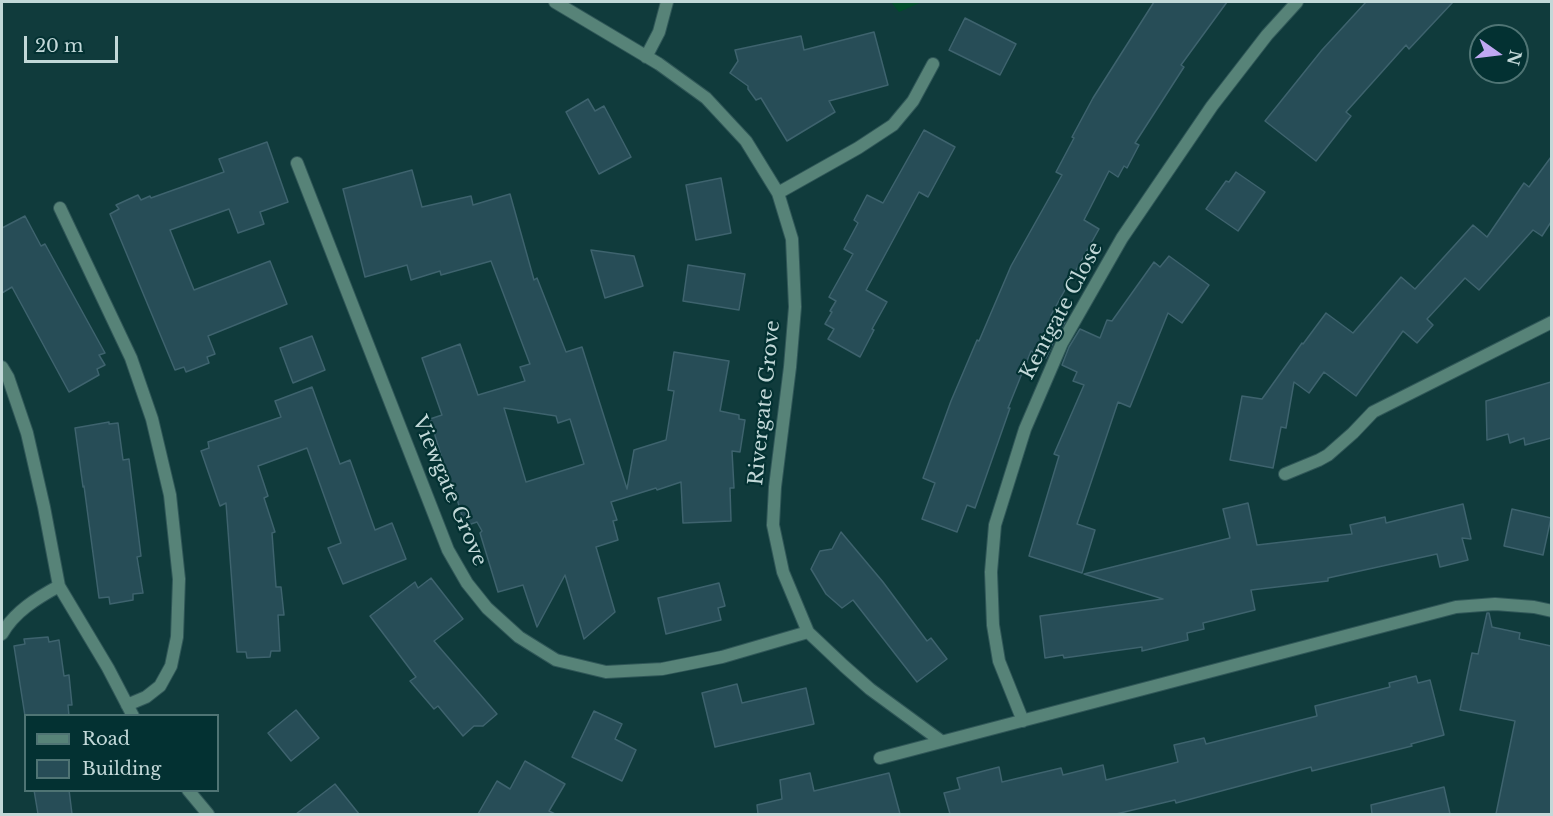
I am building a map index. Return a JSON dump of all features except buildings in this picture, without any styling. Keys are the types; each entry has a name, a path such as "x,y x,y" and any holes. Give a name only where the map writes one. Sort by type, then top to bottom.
{"street":[{"name":"Rivergate Grove","path":"555,2 659,64 706,98 746,141 778,193 792,239 795,307 775,487 773,525 783,572 808,632 870,689 942,741"},
{"path":"646,57 659,32 667,2"},
{"name":"Kentgate Close","path":"1023,720 999,661 993,625 991,572 995,525 1025,429 1062,344 1122,238 1212,106 1267,35 1297,2"},
{"path":"778,193 858,148 893,125 913,101 933,64"},
{"name":"Viewgate Grove","path":"297,163 448,550 467,583 487,608 519,637 556,660 606,672 662,669 722,657 808,632"},
{"path":"2,367 8,377 27,433 59,586 130,710 160,686 171,666 177,637 179,579 170,495 152,419 131,358 60,208"},
{"path":"1285,474 1328,455 1353,434 1373,412 1551,322"},
{"path":"2,634 5,628 31,602 59,586"},
{"path":"880,758 1456,607 1495,604 1551,611"},
{"path":"190,792 208,814"}],"green space":[{"path":"891,2 922,2 899,12"}]}
